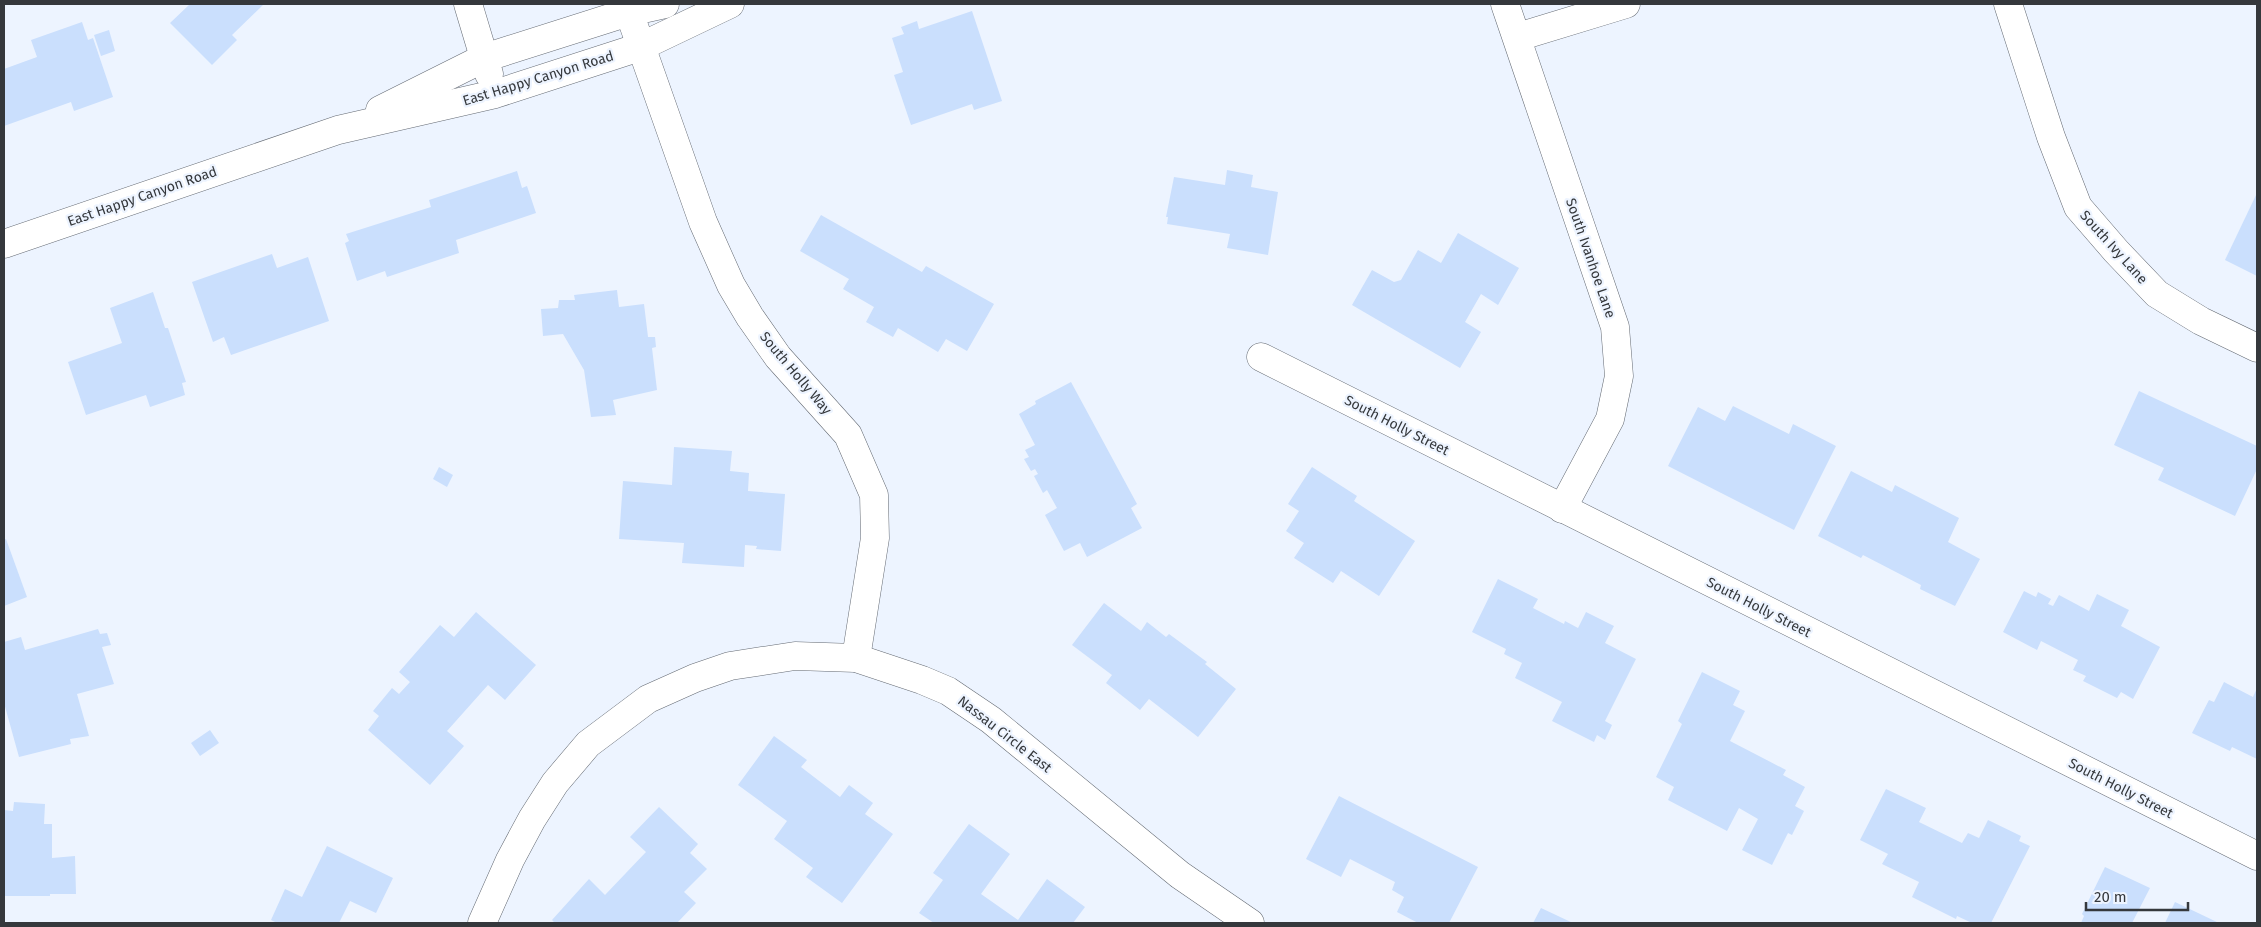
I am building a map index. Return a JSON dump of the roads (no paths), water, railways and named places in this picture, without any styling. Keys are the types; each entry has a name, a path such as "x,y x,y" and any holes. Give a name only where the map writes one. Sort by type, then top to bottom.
{"street":[{"path":"468,4 495,94"},
{"name":"East Happy Canyon Road","path":"338,130 484,58 629,12 665,4"},
{"name":"East Happy Canyon Road","path":"4,244 338,130 495,94 640,46 730,4"},
{"name":"South Ivanhoe Lane","path":"1505,4 1518,37 1614,327 1619,376 1610,419 1562,509"},
{"path":"1518,37 1626,4"},
{"name":"South Ivy Lane","path":"2008,4 2051,137 2078,207 2156,294 2201,321 2257,348"},
{"name":"South Holly Way","path":"629,12 703,222 731,285 750,317 778,357 848,435 874,495 875,538 856,658"},
{"name":"South Holly Street","path":"1261,357 2257,856"},
{"name":"Nassau Circle East","path":"482,923 510,860 555,783 588,744 609,726 648,699 695,678 730,666 795,656 856,658 922,680 948,691 991,720 1180,875 1250,923"}]}
